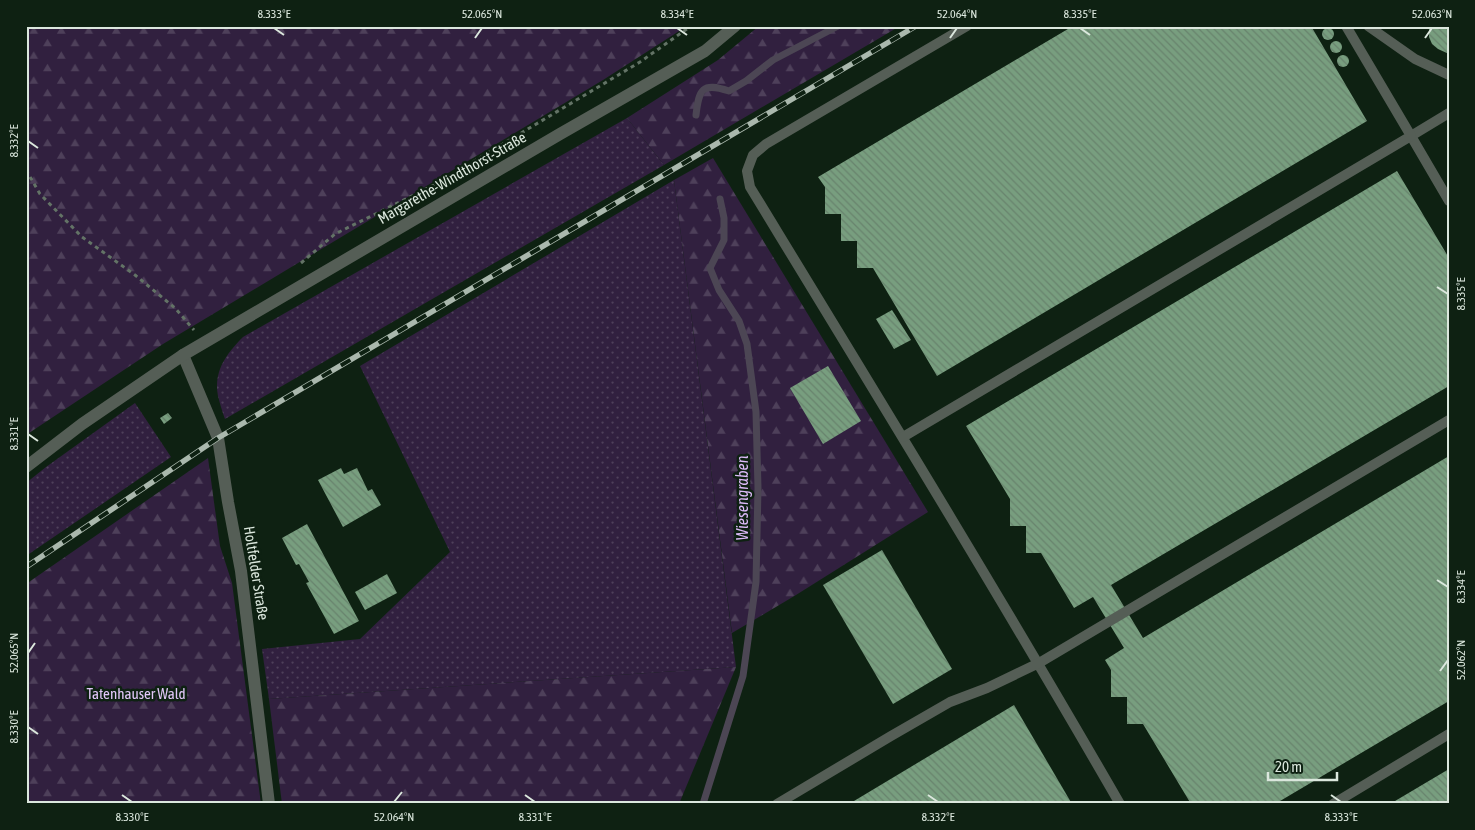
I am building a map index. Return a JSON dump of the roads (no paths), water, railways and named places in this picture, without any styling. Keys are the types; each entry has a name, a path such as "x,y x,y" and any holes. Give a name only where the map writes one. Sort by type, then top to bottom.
{"street":[{"name":"Margarethe-Windthorst-Straße","path":"26,467 82,424 183,355 705,51 735,26"},
{"name":"Holtfelder Straße","path":"183,355 218,438 241,571 269,804"}],"lane":[{"path":"967,26 766,144 753,155 747,171 750,187 1039,663 1120,804"},
{"path":"1346,26 1449,201"},
{"path":"1368,26 1415,59 1449,75"},
{"path":"903,437 1449,113"},
{"path":"777,804 950,702 987,688 1039,663 1449,420"},
{"path":"1333,804 1449,734"}],"waterway":[{"name":"Wiesengraben","path":"696,115 701,94 707,88 713,87 729,91 746,81 773,60 838,26"},
{"name":"Wiesengraben","path":"703,804 743,676 756,582 758,488 756,412 747,344 739,321 719,290 710,268 724,240 724,218 720,199"}],"railway":[{"path":"26,567 218,438 916,26"}],"park label":[{"name":"Tatenhauser Wald","path":"136,694"}]}
